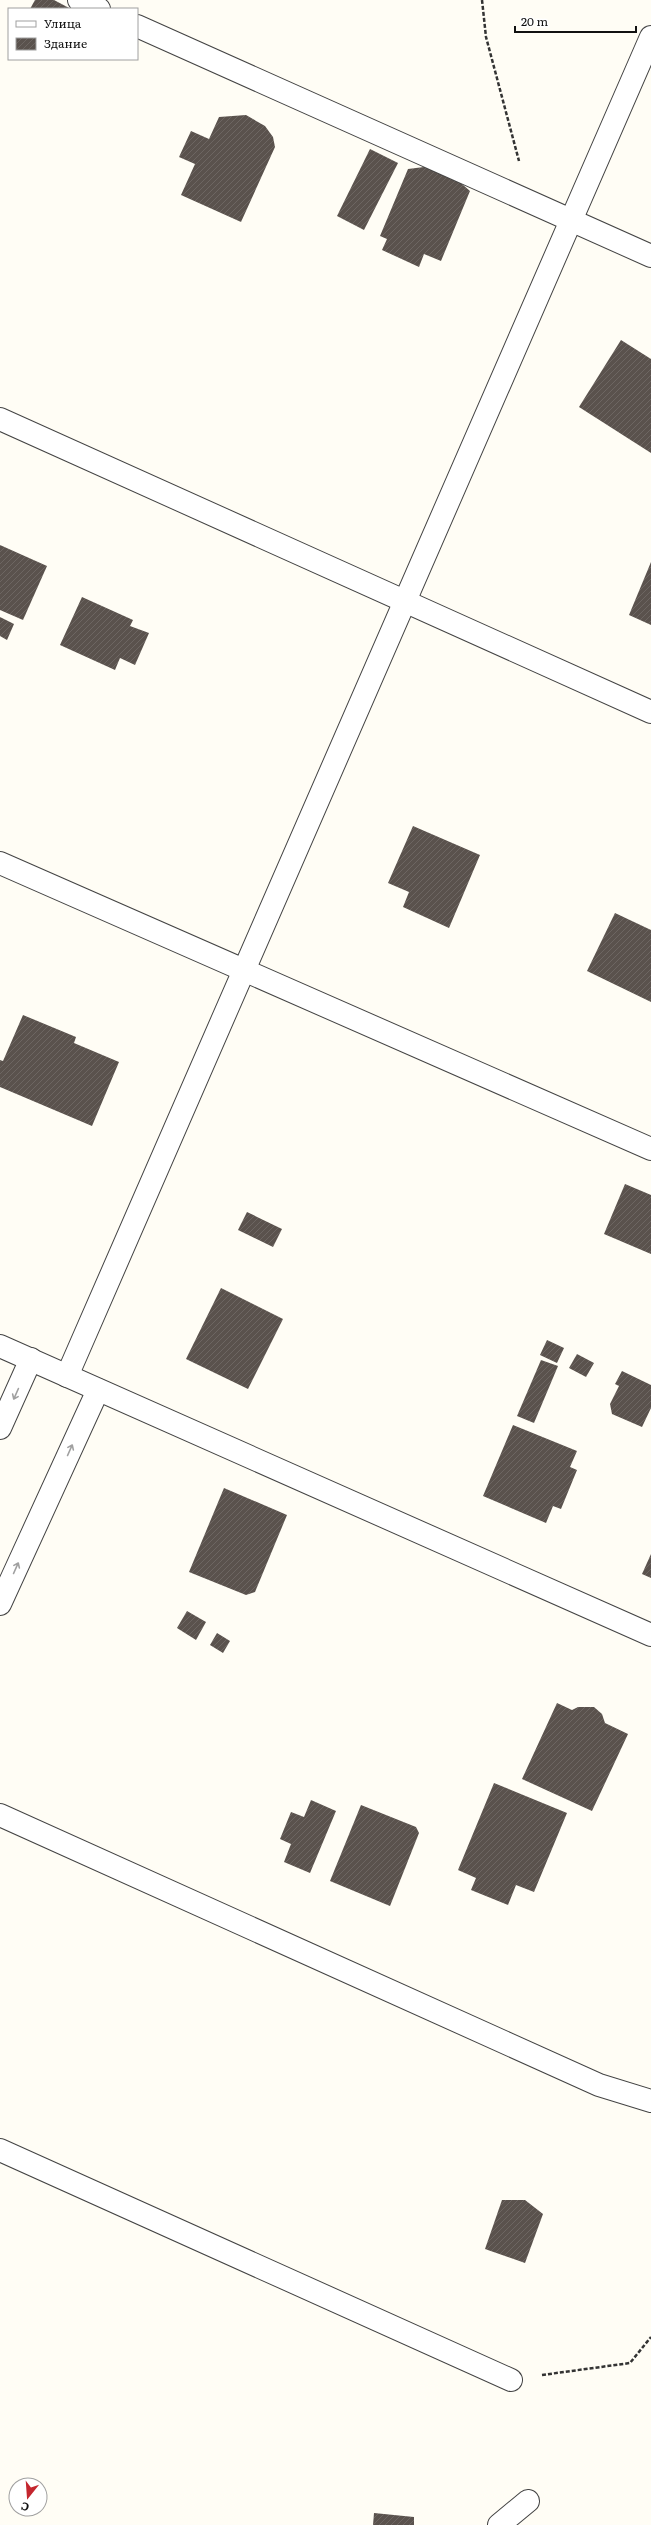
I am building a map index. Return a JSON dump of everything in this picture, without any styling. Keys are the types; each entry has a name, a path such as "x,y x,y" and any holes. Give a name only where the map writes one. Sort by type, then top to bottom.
{"street":[{"path":"79,0 98,8"},
{"path":"138,26 651,256"},
{"path":"67,1376 651,37"},
{"path":"0,419 651,712"},
{"path":"0,863 651,1149"},
{"path":"0,1346 651,1635"},
{"path":"0,1428 31,1359"},
{"path":"0,1604 98,1390"},
{"path":"0,1815 599,2085 651,2101"},
{"path":"0,2150 511,2380"},
{"path":"499,2525 528,2501"}],"path":[{"path":"482,0 486,37 530,202"},
{"path":"511,2380 630,2363 651,2337"}],"building":[{"path":"35,0 54,0 69,8 31,8"},
{"path":"246,115 265,126 273,137 275,147 241,222 181,195 195,164 179,157 191,131 209,139 219,117"},
{"path":"370,149 398,163 364,230 337,216"},
{"path":"440,165 470,191 441,261 424,254 419,267 382,250 387,239 380,236 408,169"},
{"path":"621,340 651,359 651,453 579,407"},
{"path":"0,545 47,566 23,620 0,610"},
{"path":"651,562 651,625 629,615"},
{"path":"82,597 133,620 130,626 149,633 135,665 120,658 115,670 60,645"},
{"path":"0,617 14,624 7,640 0,636"},
{"path":"413,826 480,855 449,928 403,907 409,892 388,883"},
{"path":"615,913 651,930 651,1002 587,971"},
{"path":"23,1015 76,1037 74,1043 119,1062 92,1126 0,1087 0,1060 3,1061"},
{"path":"625,1184 651,1195 651,1254 604,1234"},
{"path":"247,1212 282,1229 273,1247 238,1230"},
{"path":"221,1288 283,1319 248,1389 186,1359"},
{"path":"547,1340 564,1348 557,1363 540,1355"},
{"path":"577,1354 594,1363 586,1377 569,1368"},
{"path":"541,1360 558,1366 534,1423 517,1416"},
{"path":"622,1371 651,1385 651,1408 642,1427 612,1414 610,1404 619,1386 615,1384"},
{"path":"513,1425 577,1451 570,1467 577,1470 561,1509 553,1506 546,1523 483,1496"},
{"path":"224,1488 287,1515 255,1592 246,1595 189,1572"},
{"path":"651,1554 651,1578 642,1574"},
{"path":"187,1611 206,1622 196,1640 177,1628"},
{"path":"217,1633 230,1641 223,1653 210,1645"},
{"path":"557,1703 572,1710 578,1707 594,1707 602,1714 605,1723 628,1734 592,1811 522,1779"},
{"path":"494,1783 567,1813 534,1892 516,1885 508,1905 471,1890 476,1878 458,1870"},
{"path":"311,1800 336,1811 310,1873 284,1862 291,1844 280,1839 291,1812 304,1817"},
{"path":"361,1805 416,1827 419,1833 390,1906 330,1881"},
{"path":"502,2200 525,2200 543,2214 525,2263 485,2249"},
{"path":"374,2513 414,2517 414,2525 373,2525"}]}
